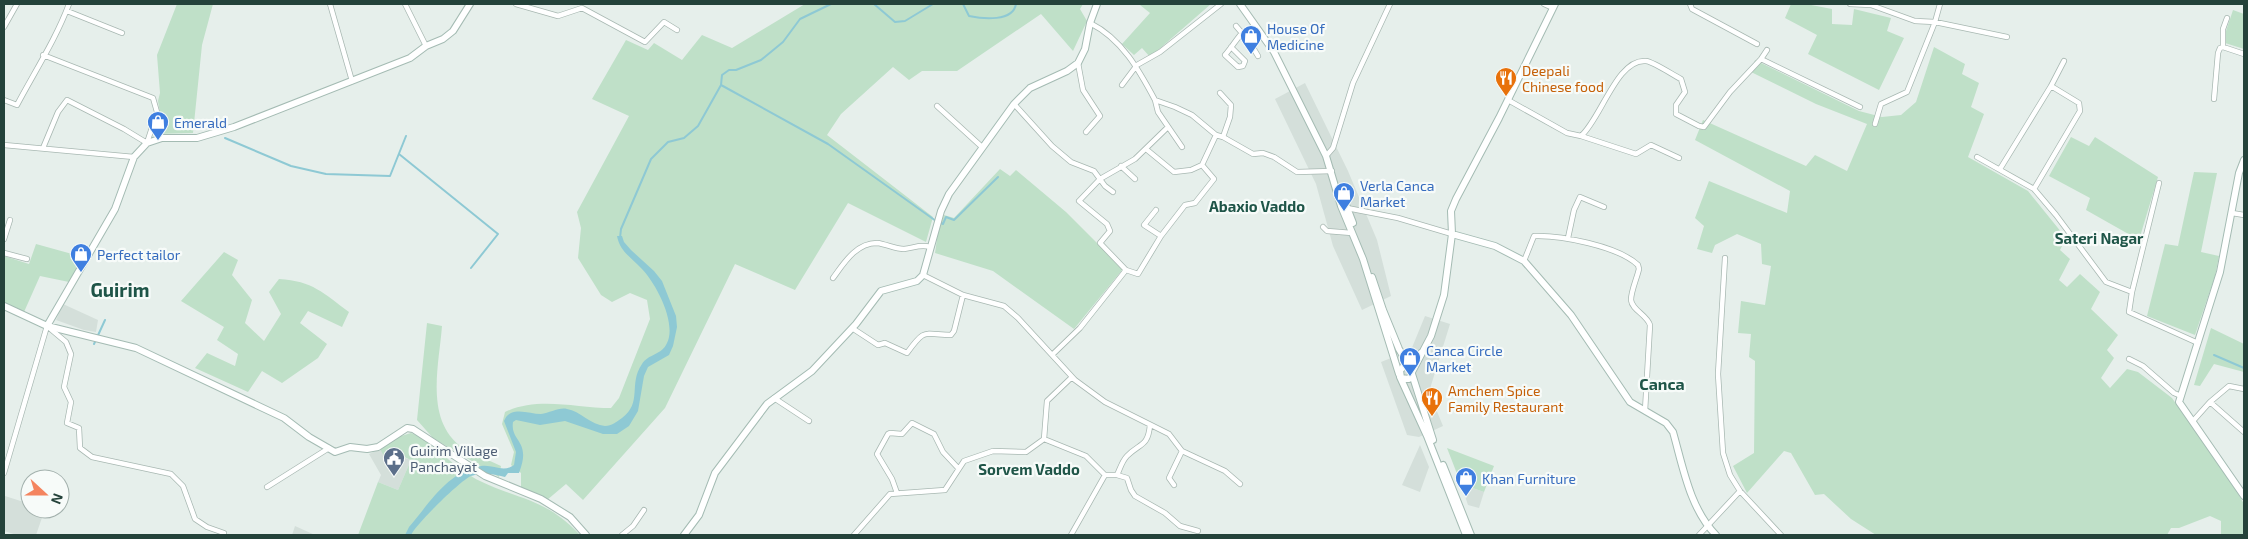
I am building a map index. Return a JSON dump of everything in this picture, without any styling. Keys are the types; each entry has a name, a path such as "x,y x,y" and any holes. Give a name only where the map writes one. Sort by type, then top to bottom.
{"street":[{"path":"4,28 17,4"},
{"path":"4,100 17,105 43,55 59,30 70,4"},
{"path":"330,4 352,81"},
{"path":"405,4 426,46"},
{"path":"43,148 58,112 67,100 147,143 162,138 197,138 234,127 410,58 426,46 443,39 453,31 470,4"},
{"path":"516,4 558,16 582,8 646,42 664,22 677,30"},
{"path":"684,535 698,516 715,473 724,459 774,398 812,371 852,328 881,291 917,281 923,275 941,211 950,194 1014,104 1030,88 1067,71 1078,63 1086,49 1090,34 1090,23 1097,4"},
{"path":"1122,85 1137,66 1160,52 1221,4"},
{"path":"1240,4 1274,52 1326,156 1352,233 1363,259 1400,375 1427,436 1466,535"},
{"path":"1326,156 1333,148 1353,83 1390,4"},
{"path":"1400,375 1409,369 1423,352 1434,329 1444,295 1452,234 1451,211 1554,6 1544,4"},
{"path":"1690,4 1692,9 1757,44"},
{"path":"1850,4 1871,5 1915,21 1935,22 2007,37"},
{"path":"1875,124 1881,104 1907,92 1935,22 1940,4"},
{"path":"67,11 122,33"},
{"path":"2214,99 2218,54 2220,48 2223,47 2222,29 2226,18"},
{"path":"1090,23 1104,29 1137,66 1155,100 1158,112 1182,147"},
{"path":"1236,26 1249,41 1258,56"},
{"path":"1232,47 1245,61 1243,66 1238,66 1225,55 1242,33"},
{"path":"1249,41 1261,34"},
{"path":"2223,47 2244,54"},
{"path":"1581,136 1589,129 1603,107 1620,74 1637,63 1646,61 1681,79 1685,92 1676,105 1676,114 1704,126 1730,92 1767,50"},
{"path":"4,474 47,326 115,210 134,157 147,143 157,112 153,98 43,55"},
{"path":"1761,59 1860,107"},
{"path":"2000,170 2064,62"},
{"path":"1078,63 1083,90 1100,116 1086,132"},
{"path":"2034,189 2080,111 2079,103 2051,86"},
{"path":"1220,93 1231,105 1230,118 1223,137"},
{"path":"1155,100 1176,106 1192,116 1216,136 1223,137 1253,154 1263,153 1274,157 1297,172 1332,171"},
{"path":"1508,100 1567,133 1636,154 1651,145 1679,158"},
{"path":"1014,104 1052,146 1071,162 1094,171 1113,192"},
{"path":"937,106 982,147"},
{"path":"1168,127 1135,159 1100,179 1080,201 1107,224 1110,231 1100,243 1126,270 1138,274 1161,236 1184,205 1195,203 1214,179 1202,165"},
{"path":"1146,149 1174,172 1191,170 1202,165 1216,136"},
{"path":"4,144 134,157"},
{"path":"1977,157 2034,189 2056,214 2106,282 2132,292"},
{"path":"2243,493 2179,402 2220,272 2239,173 2244,160"},
{"path":"1121,166 1135,179"},
{"path":"2159,183 2132,292 2129,312 2198,343"},
{"path":"1568,238 1574,210 1580,197 1604,207"},
{"path":"1344,207 1398,218 1495,246 1524,261 1571,315 1630,402 1666,423 1673,432 1698,511 1706,525 1716,535"},
{"path":"1344,207 1367,260 1383,310 1409,369 1430,433 1471,535"},
{"path":"1156,210 1144,226 1161,236"},
{"path":"2232,212 2244,214"},
{"path":"4,239 10,220"},
{"path":"1323,228 1328,231 1352,233"},
{"path":"1524,261 1534,236 1568,238 1619,253 1638,264 1639,269 1631,300 1633,305 1648,318 1650,325 1645,411"},
{"path":"833,278 848,258 861,247 876,243 904,248 931,245"},
{"path":"4,254 28,259"},
{"path":"1725,258 1718,374 1723,454 1730,475 1740,491 1781,535"},
{"path":"1052,355 1080,328 1126,270"},
{"path":"923,275 963,295 1004,306 1018,318 1072,376 1105,402 1169,434 1182,451 1224,471 1240,484"},
{"path":"852,328 878,345 885,343 907,353 918,337 926,333 950,335 954,332 963,295"},
{"path":"4,306 47,326 136,348 284,418 309,437 335,452 350,447 367,449 378,447 407,428 413,428 485,476 541,499 570,518 586,535"},
{"path":"47,326 66,342 71,354 64,386 71,402 67,423 78,428 80,448 92,457 171,474 183,486 195,519 207,527 224,532 223,535"},
{"path":"2129,359 2143,366 2174,393 2181,396"},
{"path":"1400,375 1407,380 1409,369"},
{"path":"854,535 890,494 945,490 964,461 979,454 993,451 1026,452 1044,439 1047,402 1072,376"},
{"path":"2193,421 2210,402 2229,386 2244,389"},
{"path":"774,398 809,421"},
{"path":"2210,402 2244,432"},
{"path":"897,493 892,479 877,454 888,434 902,434 912,423 934,434 946,457 958,468"},
{"path":"1118,475 1126,458 1145,444 1149,435 1150,425"},
{"path":"1044,439 1086,456 1105,474 1127,478 1130,490 1135,496 1165,512 1180,526 1198,530"},
{"path":"266,487 329,448"},
{"path":"1174,484 1169,478 1182,451"},
{"path":"1071,535 1105,474"},
{"path":"1699,535 1706,525 1740,491"},
{"path":"622,535 633,526 644,510"}],"shaded area":[{"name":"Verla Canca Market","path":"1305,83 1348,171 1377,240 1391,296 1362,310 1333,246 1316,184 1275,99"},
{"path":"63,304 98,320 96,332 84,330 56,320"},
{"name":"Canca Circle Market","path":"1425,316 1450,324 1429,392 1443,426 1419,437 1407,435 1381,362 1411,350"},
{"path":"1420,445 1429,467 1420,492 1402,485"},
{"path":"380,449 411,460 398,490 378,482 381,475 369,454"},
{"path":"1461,484 1484,492 1479,508 1468,505"},
{"path":"5,496 20,501 20,519 42,519 36,535 17,535 4,531"},
{"path":"295,526 315,535 292,535"}],"green space":[{"path":"177,4 213,4 202,45 193,133 153,134 160,113 157,55"},
{"path":"805,4 1083,4 1080,9 1087,21 1073,51 1041,14 957,71 922,71 909,80 893,67 841,114 827,135 933,217 926,242 848,203 795,290 735,264 665,408 583,500 566,484 547,500 521,487 521,473 511,465 514,452 502,424 505,412 518,407 544,404 611,408 619,398 650,319 647,300 630,293 612,302 601,295 578,258 581,228 577,212 629,116 592,99 626,40 648,50 654,43 682,60 702,35 732,48"},
{"path":"1141,4 1211,4 1150,57 1142,48 1134,55 1122,44 1150,13"},
{"path":"1791,4 1806,4 1832,9 1832,24 1852,25 1854,9 1891,18 1887,31 1904,38 1879,90 1808,54 1817,35 1785,18"},
{"path":"2233,10 2244,14 2244,49 2225,43 2226,31"},
{"path":"1934,47 1965,64 1962,74 1979,83 1971,107 1984,114 1968,157 2028,191 2066,238 2060,250 2070,259 2059,280 2067,287 2080,274 2100,292 2091,309 2118,335 2107,350 2114,358 2101,378 2110,388 2127,369 2138,372 2172,398 2235,488 2244,504 2244,535 2221,535 2221,521 2210,516 2179,528 2171,528 2167,535 1876,535 1851,519 1824,494 1815,495 1791,453 1784,451 1747,493 1733,466 1754,453 1755,361 1749,357 1751,334 1738,333 1741,301 1765,305 1771,266 1762,264 1761,244 1737,234 1715,245 1712,253 1697,249 1704,226 1695,218 1709,181 1787,213 1790,191 1695,140 1703,120 1806,166 1815,155 1847,171 1867,124 1816,104 1751,72 1755,60 1859,111 1882,117 1901,115 1916,102"},
{"path":"2071,137 2089,146 2095,137 2158,177 2139,240 2086,210 2090,198 2049,176"},
{"path":"1000,169 1010,176 1016,170 1066,212 1123,269 1074,329 993,271 935,253 938,232 944,215 954,218"},
{"path":"2194,172 2217,173 2201,252 2219,256 2215,276 2195,335 2147,316 2165,244 2178,246"},
{"path":"36,244 83,257 69,282 40,276 24,312 4,303 4,256 29,264"},
{"path":"224,252 238,260 232,275 252,300 245,323 264,341 281,314 269,292 279,279 309,285 349,312 342,327 308,311 300,323 327,344 318,358 282,383 262,371 248,392 195,368 207,353 235,366 238,354 217,340 224,327 181,301"},
{"path":"427,323 442,326 437,392 438,408 443,423 451,437 463,448 501,466 499,477 433,438 417,420"},
{"path":"2211,328 2244,344 2244,372 2214,364 2200,386 2194,385"},
{"path":"411,433 419,436 473,477 495,488 544,507 556,514 580,535 358,535 378,482 398,490 411,460 393,452 384,456 380,449 398,437"},
{"path":"1447,448 1494,466 1484,492 1461,484"}],"water":[{"path":"617,236 622,236 624,242 631,250 662,281 676,316 677,327 669,355 648,367 644,376 638,411 629,426 617,434 603,434 565,421 540,425 516,420 513,422 514,434 520,443 523,454 519,473 508,473 505,477 488,474 471,476 458,485 439,503 411,535 405,535 409,527 432,499 449,481 459,474 481,466 506,468 514,465 516,452 504,421 511,413 541,414 567,409 605,426 614,424 628,412 634,399 638,371 648,358 665,347 669,335 669,325 667,314 653,283 623,250"}],"waterway":[{"path":"620,238 621,229 651,159 668,142 684,138 698,126 721,85 722,75 729,70 736,70 761,60 783,42 800,19 831,4"},
{"path":"874,4 895,22 905,21 933,4"},
{"path":"963,4 969,16 982,18 997,18 1009,14 1014,10 1016,4"},
{"path":"721,85 828,144 936,221"},
{"path":"225,138 291,166 326,174 390,176 406,136"},
{"path":"399,154 498,234 471,268"},
{"path":"941,223 943,224 946,217 954,220 998,177"},
{"path":"94,344 105,320"},
{"path":"2214,355 2244,368"}],"place":[{"name":"House Of Medicine","path":"1251,55"},
{"name":"Deepali Chinese food","path":"1506,97"},
{"name":"Emerald","path":"158,141"},
{"name":"Verla Canca Market","path":"1344,212"},
{"name":"Perfect tailor","path":"81,273"},
{"name":"Canca Circle Market","path":"1410,377"},
{"name":"Amchem Spice Family Restaurant","path":"1432,417"},
{"name":"Guirim Village Panchayat","path":"394,477"},
{"name":"Khan Furniture","path":"1466,497"}],"district":[{"name":"Abaxio Vaddo","path":"1257,206"},
{"name":"Sateri Nagar","path":"2099,238"},
{"name":"Guirim","path":"120,289"},
{"name":"Canca","path":"1662,383"},
{"name":"Sorvem Vaddo","path":"1029,469"}]}
